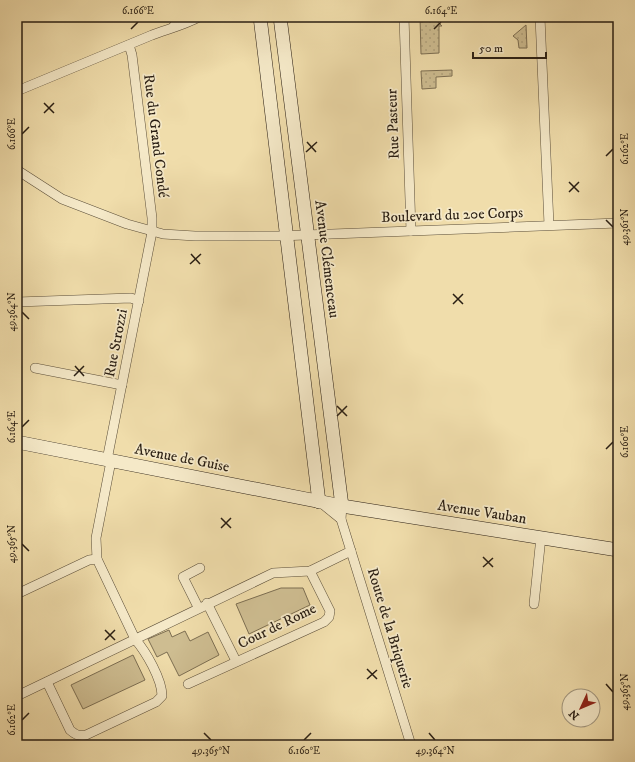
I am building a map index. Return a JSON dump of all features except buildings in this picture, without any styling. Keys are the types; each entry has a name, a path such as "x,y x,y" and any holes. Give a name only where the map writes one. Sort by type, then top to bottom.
{"street":[{"path":"174,26 179,17"},
{"path":"17,91 174,26 183,26 199,17"},
{"name":"Avenue Clémenceau","path":"280,17 342,506"},
{"name":"Rue Pasteur","path":"404,17 411,231"},
{"path":"540,17 549,226"},
{"path":"258,21 287,236 319,502 341,519"},
{"name":"Rue du Grand Condé","path":"128,45 132,55 152,218 152,232"},
{"name":"Boulevard du 20e Corps","path":"17,170 62,199 127,224 152,232 195,236 287,236 618,223"},
{"name":"Rue Strozzi","path":"97,559 96,538 109,460 152,232"},
{"path":"17,302 131,298 139,301"},
{"path":"35,368 122,385"},
{"name":"Avenue de Guise","path":"17,442 342,506"},
{"name":"Route de la Briquerie","path":"342,506 341,519 411,745"},
{"name":"Avenue Vauban","path":"342,506 618,550"},
{"path":"534,604 541,538"},
{"path":"17,696 273,572 310,571 351,551"},
{"path":"17,594 89,560 97,559 135,639 143,649 160,685 162,696 156,702 86,735 80,736 75,735 70,730 47,682"},
{"path":"198,607 183,577 200,568"},
{"name":"Cour de Rome","path":"188,684 236,661 246,659 324,622 329,617 330,611 310,571"},
{"name":"Cour de Rome","path":"207,603 236,661"}],"shaded area":[{"path":"420,17 433,17 442,26 439,26 439,53 421,54"},
{"path":"526,25 527,48 519,48 518,40 513,36"},
{"path":"452,70 452,76 436,77 436,88 422,89 421,71"},
{"path":"281,588 303,588 310,605 249,634 236,604"},
{"path":"169,630 172,637 185,631 190,641 208,632 219,655 179,676 167,652 157,657 148,639"},
{"path":"133,655 145,680 83,709 71,685"}]}
